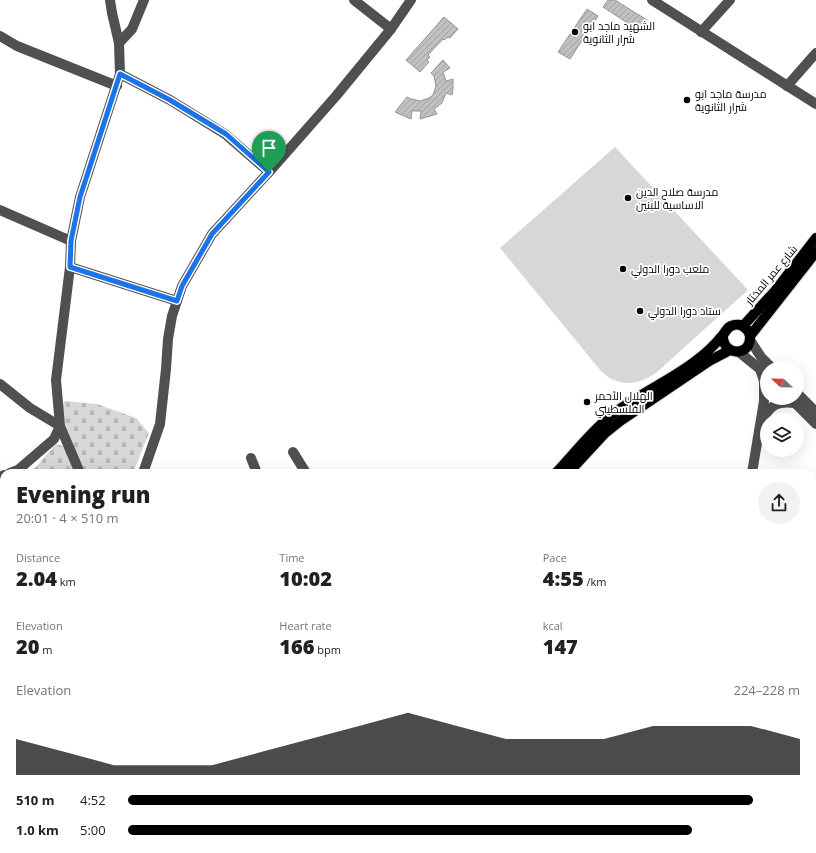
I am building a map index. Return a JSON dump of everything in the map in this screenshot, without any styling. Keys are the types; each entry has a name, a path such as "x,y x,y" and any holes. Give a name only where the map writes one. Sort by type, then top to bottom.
{"main road":[{"name":"شارع عمر المختار","path":"743,326 775,291 816,238"},
{"name":"شارع عمر المختار","path":"750,338 816,252"},
{"path":"560,469 592,433 608,418 689,366 708,351 723,335 727,328 735,325 743,326 749,332 750,338 746,348 734,351 710,361 620,421 605,433 572,469"},
{"path":"723,335 725,345 734,351"}],"street":[{"path":"78,469 60,426 56,380 70,267 71,241 80,197 120,74 119,43 110,0"},
{"path":"119,43 132,29 144,0"},
{"path":"354,0 391,29"},
{"path":"144,469 160,424 168,339 172,316 182,286 212,234 336,96 391,29 412,0"},
{"path":"652,0 816,104"},
{"path":"701,32 730,0"},
{"path":"0,36 23,49 117,86"},
{"path":"787,86 816,53"},
{"path":"120,74 170,100 226,134 269,172"},
{"path":"0,210 71,241"},
{"path":"70,267 177,301"},
{"path":"750,338 765,361"},
{"path":"734,351 760,369"},
{"path":"0,384 30,408 60,426"},
{"path":"804,404 816,412"},
{"path":"766,413 776,405"},
{"path":"800,405 816,424"},
{"path":"19,469 54,439 60,426"},
{"path":"753,469 760,431"},
{"path":"294,452 304,469"},
{"path":"251,458 255,469"}],"green space":[{"name":"ملعب دورا الدولي","path":"615,147 748,290 657,372 645,379 632,383 613,380 601,371 500,248"},
{"path":"64,401 97,404 136,418 149,433 135,469 82,469 61,413"},
{"path":"56,444 66,447 74,469 33,469"}],"building":[{"path":"608,0 615,0 647,20 640,31 603,7"},
{"path":"587,9 598,16 570,59 558,52"},
{"path":"444,17 458,29 450,38 448,37 444,40 443,39 428,55 430,57 427,60 429,62 420,72 406,60"},
{"path":"443,60 450,68 443,72 446,81 453,79 453,88 452,95 446,93 442,103 434,109 437,114 420,119 421,111 412,111 411,119 395,112 407,97 420,101 433,95 436,86 434,76 431,73"}],"place":[{"name":"الشهيد ماجد ابو شرار الثانوية","path":"575,32"},
{"name":"مدرسة ماجد ابو شرار الثانوية","path":"687,100"},
{"name":"مدرسة صلاح الدين الاساسية للبنين","path":"628,198"},
{"name":"ملعب دورا الدولي","path":"623,269"},
{"name":"ستاد دورا الدولي","path":"640,311"},
{"name":"الهلال الأحمر الفلسطيني","path":"587,402"}],"route":[{"path":"120,74 170,100 226,134 269,172 212,234 182,286 177,301 70,267 71,241 80,197 120,74"}]}
